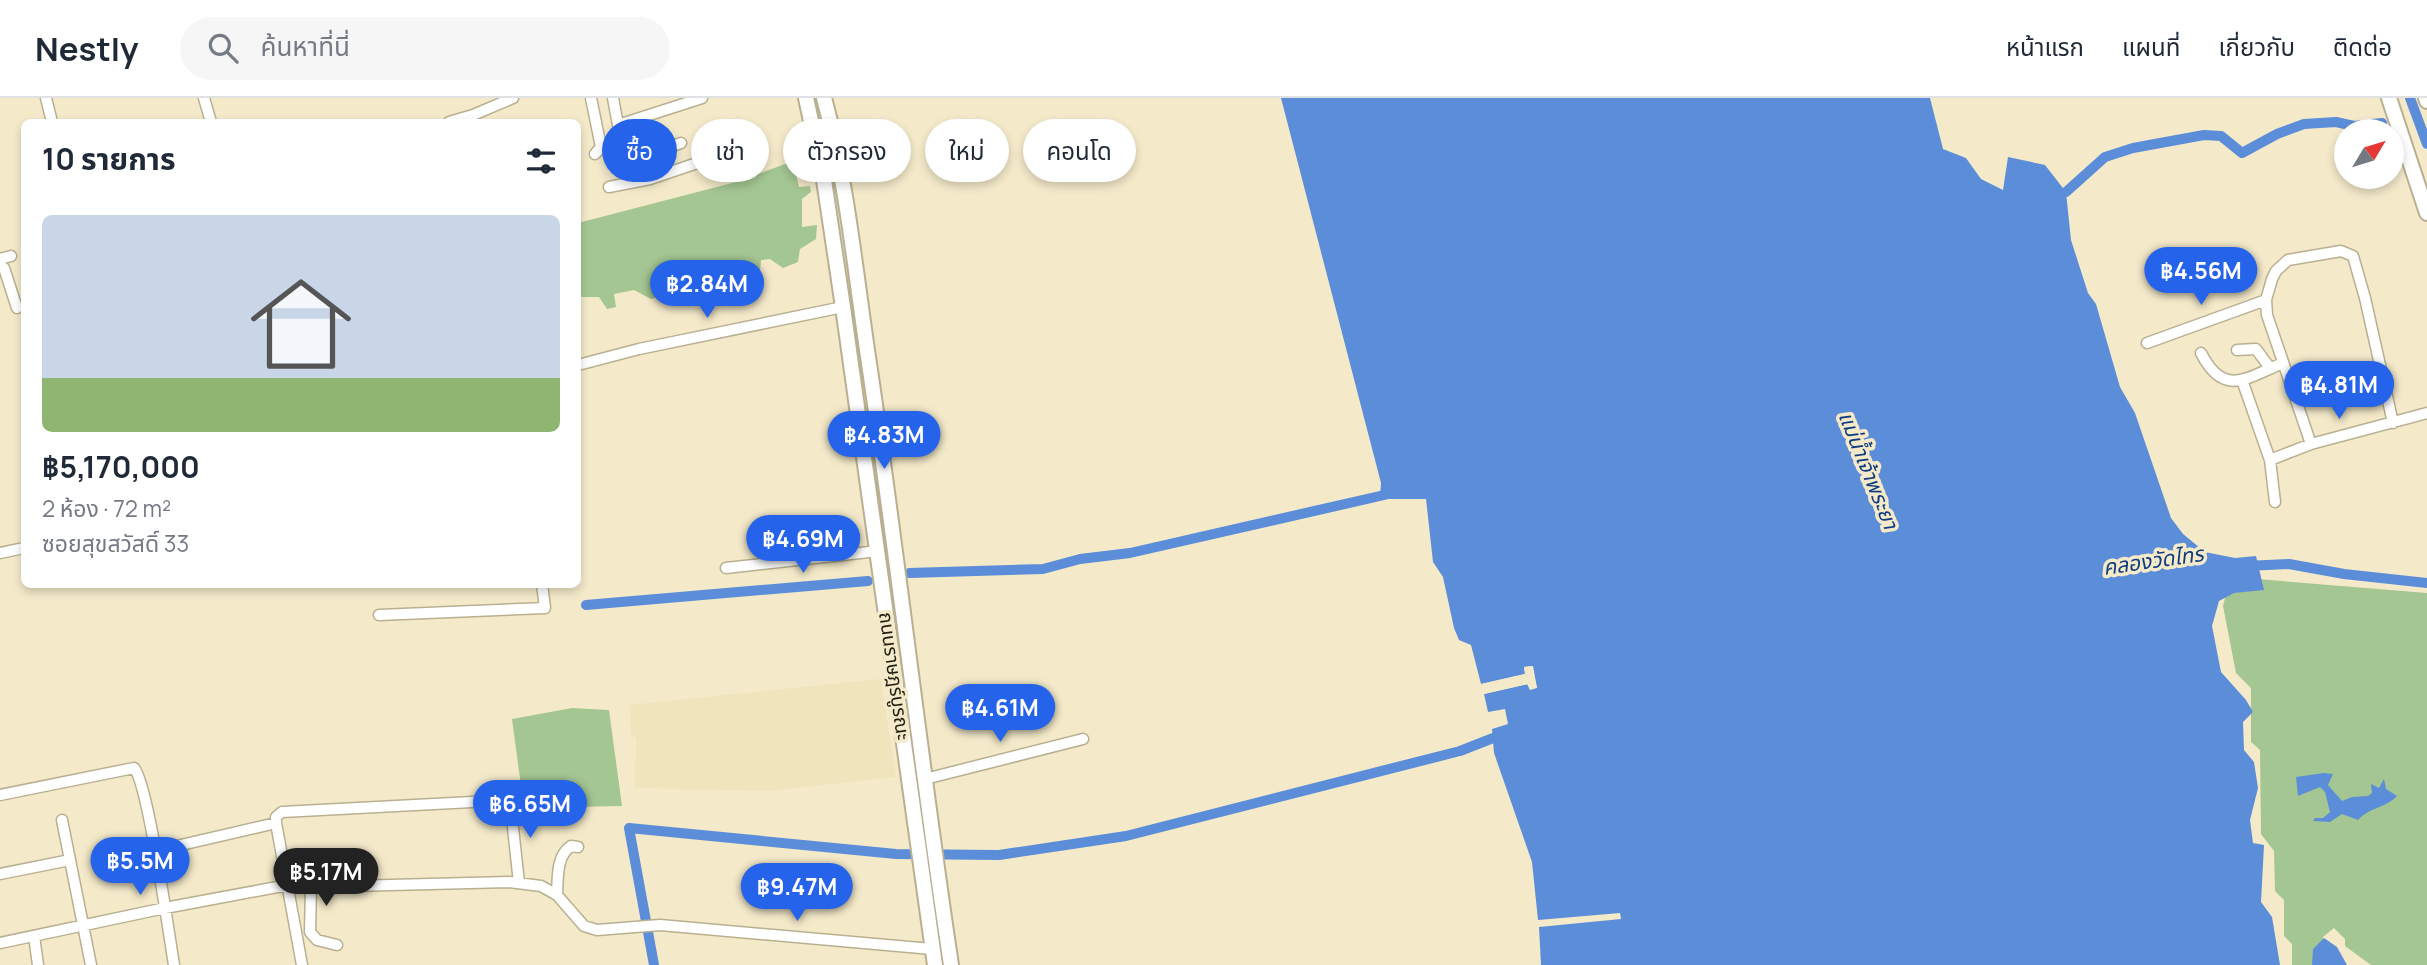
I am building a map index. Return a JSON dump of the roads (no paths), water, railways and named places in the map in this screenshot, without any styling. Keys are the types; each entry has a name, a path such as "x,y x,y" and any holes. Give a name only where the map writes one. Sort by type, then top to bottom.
{"main road":[{"name":"ถนนราษฎร์บูรณะ","path":"806,98 824,180 878,551 927,857 951,965"},
{"name":"ถนนราษฎร์บูรณะ","path":"824,98 836,149 884,465 925,779 927,857 935,965"},
{"path":"2389,98 2427,212"}],"street":[{"path":"46,98 51,119"},
{"path":"204,98 210,119"},
{"path":"459,119 513,98"},
{"path":"591,98 601,147 595,154"},
{"path":"613,98 617,119"},
{"path":"637,119 702,98"},
{"path":"677,144 681,143"},
{"path":"609,187 650,179 691,165"},
{"path":"2311,444 2267,315 2266,300 2276,271 2288,260 2341,251 2353,256 2393,423"},
{"path":"0,265 4,268 17,308"},
{"path":"2147,343 2266,300"},
{"path":"581,364 639,349 843,307"},
{"path":"2237,350 2256,349 2270,368"},
{"path":"2201,353 2208,366 2228,382 2242,380 2283,363"},
{"path":"2242,380 2270,460 2275,502"},
{"path":"2270,460 2311,444 2423,414"},
{"path":"0,553 21,549"},
{"path":"726,568 878,551"},
{"path":"379,615 545,608 542,588"},
{"path":"925,779 1083,739"},
{"path":"0,794 134,768 138,772 155,851 174,965"},
{"path":"299,964 276,823 276,817 282,812 510,800 519,883"},
{"path":"62,820 91,965"},
{"path":"155,851 276,823"},
{"path":"557,895 562,855 571,846 578,847"},
{"path":"0,874 70,860"},
{"path":"0,943 288,885 311,887 519,883 541,886 557,895 574,917 590,929 660,925 932,950"},
{"path":"311,887 310,932 317,940 337,945"},
{"path":"33,936 38,965"}],"water":[{"name":"แม่น้ำเจ้าพระยา","path":"1281,98 1930,98 1943,149 1966,158 1981,179 2003,190 2008,157 2045,165 2066,192 2071,240 2088,293 2096,304 2120,387 2135,413 2171,518 2183,534 2205,552 2235,558 2256,556 2264,590 2234,593 2219,601 2212,626 2221,672 2253,712 2243,722 2244,750 2254,762 2258,788 2250,820 2253,843 2264,845 2261,902 2272,917 2280,965 1541,965 1539,927 1621,919 1620,913 1538,920 1532,862 1494,753 1492,729 1508,724 1505,709 1488,712 1484,694 1528,684 1537,688 1533,666 1524,667 1525,674 1481,684 1471,645 1459,640 1443,577 1433,562 1426,499 1380,499 1381,483"},
{"path":"2333,774 2328,785 2342,801 2368,796 2372,793 2371,784 2379,788 2384,779 2386,789 2397,796 2358,820 2342,814 2330,822 2313,821 2330,812 2325,792 2320,787 2298,796 2296,777"},
{"path":"2324,938 2337,947 2347,965 2312,965 2313,949"}],"waterway":[{"path":"2410,98 2427,144"},
{"path":"2066,192 2105,157 2133,148 2204,135 2221,136 2242,153 2277,134 2304,124 2334,122"},
{"path":"909,573 1043,569 1080,559 1130,553 1393,493"},
{"name":"คลองวัดไทร","path":"2246,566 2289,564 2344,574 2427,583"},
{"path":"586,605 868,581"},
{"path":"654,965 629,828 896,854 999,855 1126,836 1460,751 1506,733"}]}
